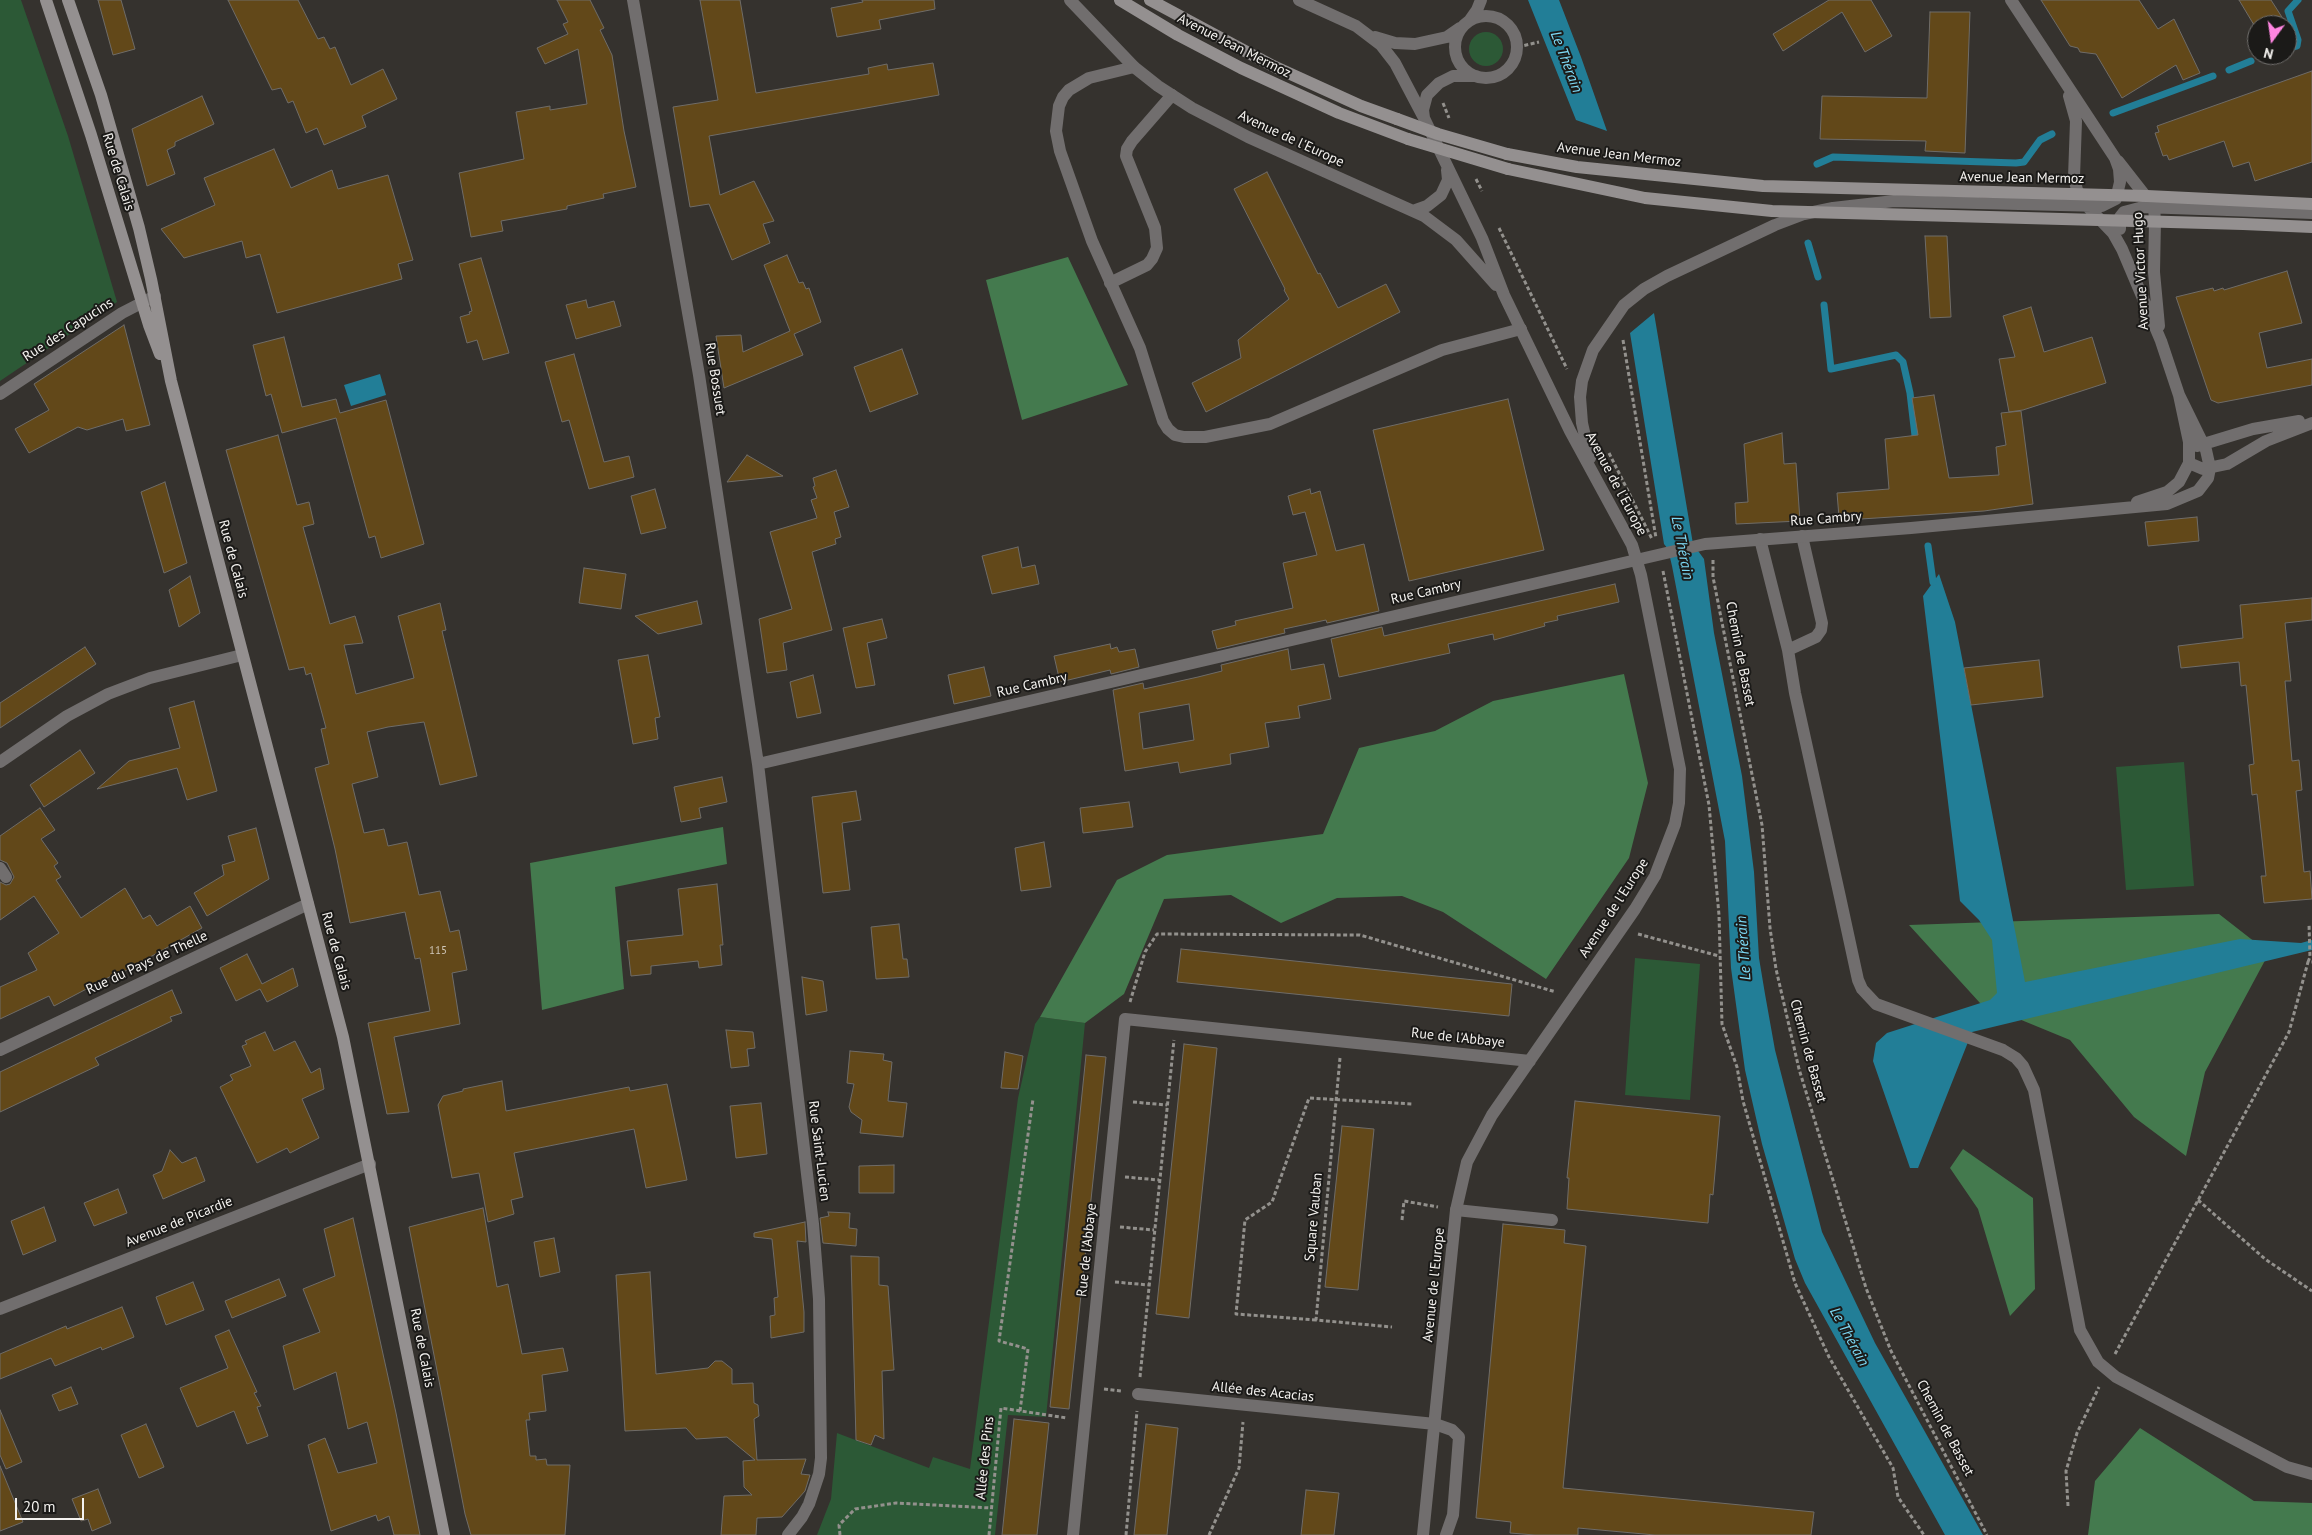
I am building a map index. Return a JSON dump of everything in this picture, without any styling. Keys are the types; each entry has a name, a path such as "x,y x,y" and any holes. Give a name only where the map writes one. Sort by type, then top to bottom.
{"main road":[{"name":"Rue de Calais","path":"46,0 91,135 142,302 171,381"},
{"name":"Rue de Calais","path":"68,0 92,65 116,143 155,296 171,381 343,1037 444,1535"},
{"name":"Avenue Jean Mermoz","path":"1120,0 1190,42 1257,76 1339,113 1408,139 1508,169 1645,198 1804,214 2156,221 2312,228"},
{"name":"Avenue Jean Mermoz","path":"1150,0 1273,66 1360,106 1438,134 1507,154 1577,167 1764,186 2118,196 2150,202 2312,204"}],"street":[{"name":"Rue Bossuet","path":"633,0 699,375 758,764"},
{"name":"Avenue de l'Europe","path":"1070,0 1134,67 1172,95 1248,137 1413,211 1435,224 1456,240 1504,295"},
{"name":"Avenue de l'Europe","path":"1299,0 1350,24 1370,36 1381,45 1395,63 1482,238 1504,295 1570,431 1628,536 1636,558 1676,749 1680,785 1675,824 1662,861 1647,891 1492,1115 1474,1146 1462,1177 1456,1210 1423,1535"},
{"path":"1478,77 1465,69 1456,56 1456,41 1477,10 1481,0"},
{"name":"Avenue Victor Hugo","path":"2011,0 2112,153 2150,202 2156,221 2154,272 2160,341"},
{"path":"1370,36 1395,43 1415,44 1447,37 1466,24 1484,16 1499,18 1514,32 1518,46 1514,62 1503,73 1488,78 1453,76 1438,83 1427,95 1423,110 1424,118"},
{"path":"1134,67 1089,78 1069,90 1063,97 1056,118 1056,131 1060,151 1092,241 1140,348 1163,421 1175,435 1205,437 1270,424 1442,350 1521,329"},
{"name":"Avenue Victor Hugo","path":"2058,71 2072,104 2076,121 2074,177 2079,195 2113,233 2122,249 2160,341 2179,395 2203,444 2210,468"},
{"path":"1110,283 1147,265 1157,248 1154,228 1128,165 1127,149 1172,95"},
{"name":"Avenue Victor Hugo","path":"2112,153 2119,169 2118,196"},
{"path":"1413,211 1427,206 1441,195 1448,180 1448,170"},
{"path":"2055,194 2066,188 2074,177"},
{"name":"Avenue Jean Mermoz","path":"1804,214 1833,208 1894,202 2106,206 2118,196"},
{"path":"2122,249 2119,220 2122,214 2127,210 2150,202 2312,213"},
{"path":"1595,477 1586,445 1580,397 1582,381 1593,350 1618,312 1637,294 1667,276 1775,225 1804,214"},
{"name":"Rue des Capucins","path":"0,394 43,364 142,302 155,296"},
{"name":"Avenue Victor Hugo","path":"2179,395 2190,448 2189,463"},
{"path":"2190,448 2253,429 2312,421"},
{"path":"2189,463 2200,468 2210,468 2234,461 2266,441 2312,421"},
{"name":"Rue Cambry","path":"2110,508 2149,499 2167,492 2179,482 2189,463"},
{"name":"Rue Cambry","path":"758,764 1659,553 1709,543 1911,528 2110,508 2147,508 2180,500 2202,486 2208,478 2210,468"},
{"path":"1788,650 1816,637 1821,630 1822,623 1802,536"},
{"path":"1760,539 1788,650 1795,693 1858,980 1862,989 1876,1004 1984,1043 2016,1058 2030,1078 2080,1330 2090,1352 2098,1362 2116,1377 2287,1467 2312,1474"},
{"path":"0,762 68,716 108,694 150,678 242,655"},
{"name":"Rue Saint-Lucien","path":"758,764 812,1224 819,1300 822,1436 819,1474 810,1504 788,1535"},
{"name":"Rue du Pays de Thelle","path":"0,1050 308,904"},
{"name":"Rue de l'Abbaye","path":"1073,1535 1125,1019 1530,1061"},
{"name":"Avenue de Picardie","path":"0,1309 370,1164"},
{"path":"1456,1210 1552,1220"},
{"name":"Allée des Acacias","path":"1138,1394 1434,1424 1452,1430 1459,1437 1453,1515 1446,1535"}],"path":[{"path":"1518,46 1539,42"},
{"path":"1438,83 1450,120"},
{"path":"1473,172 1485,197"},
{"path":"1496,221 1580,397"},
{"path":"1618,312 1659,553 1709,805 1719,915 1722,1024 1737,1067 1743,1101 1795,1283 1829,1357 1893,1468 1898,1497 1924,1535"},
{"path":"1606,449 1659,553"},
{"name":"Chemin de Basset","path":"1709,543 1713,577 1762,825 1770,928 1776,969 1799,1069 1866,1288 1891,1351 1987,1535"},
{"path":"2068,1506 2066,1471 2077,1433 2107,1370 2198,1200 2253,1103 2289,1032 2310,962 2308,924"},
{"path":"1620,929 1719,956"},
{"path":"1125,1019 1145,952 1157,934 1360,936 1573,997"},
{"path":"1126,1535 1138,1394 1175,1024"},
{"name":"Square Vauban","path":"1316,1320 1342,1041"},
{"path":"1020,1411 1028,1349 999,1341 1033,1098"},
{"path":"1392,1327 1236,1314 1245,1220 1272,1202 1309,1098 1413,1104"},
{"path":"1117,1101 1167,1105"},
{"path":"1109,1176 1159,1180"},
{"path":"2198,1200 2265,1259 2312,1291"},
{"path":"1402,1220 1404,1201 1456,1210"},
{"path":"1104,1225 1154,1230"},
{"path":"1099,1280 1149,1285"},
{"path":"1088,1386 1138,1394"},
{"path":"1209,1535 1238,1468 1245,1405"},
{"name":"Allée des Pins","path":"989,1535 1001,1408 1085,1420"},
{"path":"840,1535 839,1525 855,1509 896,1503 992,1508"}],"green space":[{"path":"0,0 21,0 68,136 117,302 0,381"},
{"path":"1486,32 1493,33 1498,37 1502,42 1502,56 1498,61 1493,65 1486,66 1479,65 1474,61 1470,56 1469,49 1470,42 1474,37 1479,33"},
{"path":"1068,257 1128,385 1022,420 986,280"},
{"path":"1624,674 1648,783 1629,858 1546,979 1443,912 1402,896 1337,898 1281,923 1231,895 1164,899 1124,994 1085,1023 1040,1017 1117,880 1167,855 1323,834 1359,748 1435,731 1493,701"},
{"path":"2184,762 2194,886 2126,890 2116,767"},
{"path":"723,827 727,864 615,887 624,989 542,1010 530,863"},
{"path":"2219,914 2269,953 2205,1072 2186,1156 2134,1117 2070,1040 1980,1003 1909,925"},
{"path":"1635,958 1700,964 1690,1100 1625,1095"},
{"path":"1040,1017 1085,1023 1046,1417 1008,1415 995,1535 817,1535 831,1499 837,1433 929,1468 933,1457 970,1469 1018,1098 1035,1024"},
{"path":"1963,1149 2033,1198 2035,1289 2010,1316 1978,1209 1950,1168"},
{"path":"2140,1428 2254,1501 2312,1503 2312,1535 2088,1535 2095,1481"}],"water":[{"name":"Le Thérain","path":"1528,0 1559,0 1607,131 1576,120"},
{"name":"Le Thérain","path":"1654,313 1693,544 1704,559 1714,633 1742,776 1754,872 1759,958 1775,1050 1822,1232 1875,1343 1983,1535 1945,1535 1805,1283 1795,1259 1762,1144 1745,1070 1731,968 1725,841 1672,566 1668,549 1664,544 1630,333"},
{"path":"380,374 386,395 351,406 344,385"},
{"path":"1939,574 1955,622 2025,982 2240,939 2301,943 2312,940 2312,950 1972,1032 1918,1168 1910,1168 1873,1061 1876,1043 1887,1033 1990,1000 1997,993 1992,940 1979,920 1960,901 1923,596"}],"building":[{"path":"98,0 121,0 135,49 113,55"},
{"path":"228,0 298,0 318,39 324,37 330,49 335,47 351,85 383,69 397,99 362,116 366,127 324,145 317,128 306,133 293,101 288,103 281,88 272,90"},
{"path":"557,0 590,0 604,28 600,30 612,55 624,131 636,187 603,194 604,198 567,206 567,209 501,221 503,231 471,237 459,173 524,159 516,112 550,106 550,110 587,104 578,49 545,64 537,48 568,34 563,24 568,22"},
{"path":"700,0 740,0 756,93 869,74 868,68 887,64 888,70 933,63 939,95 709,136 720,195 754,181 774,221 763,224 770,243 732,260 709,204 690,207 673,107 718,100"},
{"path":"862,0 934,0 935,9 879,20 881,29 837,37 831,8 863,2"},
{"path":"1829,0 1871,0 1892,36 1865,52 1842,12 1783,51 1773,34"},
{"path":"2041,0 2139,0 2158,29 2174,19 2200,73 2183,80 2176,65 2122,98 2096,54 2080,52 2078,48 2070,46"},
{"path":"2239,0 2271,0 2281,15 2248,15"},
{"path":"1930,12 1970,12 1965,153 1925,151 1926,141 1820,139 1822,96 1927,98"},
{"path":"2312,71 2312,162 2255,181 2249,162 2233,167 2224,141 2169,160 2167,155 2163,156 2155,133 2159,132 2157,126"},
{"path":"202,96 214,124 175,142 175,146 167,150 175,174 147,186 132,129"},
{"path":"274,149 291,188 332,170 338,189 388,175 413,260 398,264 402,279 277,313 260,254 246,258 242,241 184,258 161,229 215,205 204,178"},
{"path":"1267,172 1318,274 1320,273 1338,308 1386,284 1400,312 1206,412 1192,383 1241,358 1238,340 1289,299 1234,189"},
{"path":"1925,236 1947,236 1951,317 1930,318"},
{"path":"787,255 799,283 803,282 806,289 809,288 821,322 794,334 803,355 724,388 716,336 741,335 743,352 790,331 764,265"},
{"path":"481,258 509,353 483,360 477,340 467,343 460,317 470,314 469,312 472,311 459,264"},
{"path":"2287,271 2302,323 2259,333 2267,368 2312,359 2312,385 2218,403 2211,400 2176,297 2213,288 2214,291 2223,288 2224,290"},
{"path":"586,300 588,308 614,301 621,326 576,339 566,305"},
{"path":"2031,307 2044,352 2092,337 2106,383 2023,410 2009,412 1999,359 2015,357 2003,316"},
{"path":"124,325 150,425 126,431 123,419 87,430 78,427 29,453 15,429 49,410 34,384"},
{"path":"284,337 302,407 336,399 340,413 386,400 424,544 381,558 375,536 369,538 336,418 282,433 271,394 266,396 253,345"},
{"path":"902,349 918,394 870,412 854,367"},
{"path":"574,354 604,462 629,456 634,477 589,489 569,420 562,422 545,362"},
{"path":"1934,395 1949,478 1999,475 1996,447 2006,445 2001,413 2021,411 2033,504 1984,511 1861,519 1861,516 1839,517 1837,493 1889,489 1885,439 1918,435 1912,398"},
{"path":"1508,399 1544,550 1409,581 1373,430"},
{"path":"1782,433 1784,464 1796,463 1800,521 1736,524 1735,503 1748,502 1744,444"},
{"path":"278,435 297,505 309,502 314,524 303,527 330,624 355,616 363,643 344,645 356,694 414,678 398,616 440,603 446,630 442,631 477,776 440,785 424,722 367,732 378,777 352,784 364,833 384,829 388,846 407,842 419,895 440,891 450,932 459,930 467,970 452,973 460,1024 394,1037 409,1112 387,1114 368,1023 430,1011 420,958 415,959 405,912 350,923 335,849 315,768 329,764 321,729 326,728 311,673 306,675 304,667 289,670 226,450"},
{"path":"747,455 783,476 727,482"},
{"path":"836,470 849,507 834,512 841,537 835,539 836,544 812,552 832,630 783,643 787,670 767,673 759,619 792,609 770,532 817,518 811,500 817,498 813,487 815,486 813,478"},
{"path":"165,482 187,563 164,573 141,492"},
{"path":"655,489 666,528 641,534 631,496"},
{"path":"1310,489 1311,494 1320,491 1336,551 1364,544 1379,611 1327,623 1326,620 1284,629 1285,633 1217,649 1212,631 1236,625 1235,621 1293,608 1283,563 1317,555 1305,512 1293,515 1288,496"},
{"path":"2197,517 2199,541 2148,546 2145,522"},
{"path":"1018,547 1022,568 1035,565 1039,584 992,594 982,556"},
{"path":"584,568 626,574 621,609 579,603"},
{"path":"190,576 200,613 179,627 169,590"},
{"path":"1615,584 1619,602 1557,616 1558,620 1544,623 1545,626 1494,640 1493,634 1448,644 1450,653 1339,677 1331,639 1382,627 1384,636"},
{"path":"2312,598 2312,620 2285,623 2291,681 2285,681 2292,761 2299,760 2302,790 2296,791 2304,872 2310,871 2312,899 2264,903 2261,876 2266,876 2257,794 2252,795 2249,765 2254,764 2246,685 2241,686 2239,662 2181,668 2178,646 2243,638 2240,605"},
{"path":"697,601 702,624 658,634 635,616"},
{"path":"882,619 887,638 867,643 875,685 856,688 843,628"},
{"path":"1110,644 1111,649 1117,647 1119,652 1135,649 1139,667 1111,674 1110,670 1060,682 1054,656"},
{"path":"85,647 96,664 0,728 0,703"},
{"path":"1288,649 1291,670 1324,664 1331,699 1298,706 1300,718 1265,723 1269,747 1230,754 1231,764 1180,773 1178,762 1125,771 1113,690 1143,683 1144,689 1198,677 1222,671 1221,665","holes":["1189,704 1194,740 1143,749 1139,713"]},
{"path":"648,655 660,717 655,718 658,739 633,744 618,660"},
{"path":"2039,660 2043,697 1971,705 1964,668"},
{"path":"984,667 991,696 954,704 948,675"},
{"path":"813,675 821,713 797,718 790,682"},
{"path":"194,701 217,791 187,800 177,768 97,789 129,761 180,748 169,708"},
{"path":"80,750 95,773 44,807 30,785"},
{"path":"722,777 727,802 699,808 701,818 681,822 674,787"},
{"path":"856,791 861,820 842,823 850,890 823,893 812,797"},
{"path":"1129,802 1133,827 1083,833 1080,808"},
{"path":"40,808 55,830 41,839 58,863 54,866 61,877 56,880 81,918 125,888 143,919 150,915 157,926 190,906 202,928 118,975 117,973 54,1006 49,996 0,1019 0,987 37,970 28,953 59,933 34,896 0,920 0,882 6,885 10,884 14,877 7,863 0,860 0,836"},
{"path":"256,828 269,879 207,916 194,893 224,875 222,865 235,861 228,836"},
{"path":"1044,842 1051,887 1021,891 1015,848"},
{"path":"717,884 723,945 720,945 722,965 699,968 698,961 651,966 651,974 631,976 627,941 683,935 678,889"},
{"path":"899,924 903,959 907,959 909,977 876,979 871,927"},
{"path":"1181,949 1512,984 1509,1016 1177,982"},
{"path":"247,954 262,984 293,968 298,986 267,1002 260,989 236,1001 220,968"},
{"path":"802,977 823,981 827,1011 806,1015"},
{"path":"172,990 182,1013 170,1017 172,1021 95,1058 99,1065 0,1112 0,1072"},
{"path":"726,1030 753,1032 755,1048 747,1049 749,1066 731,1068"},
{"path":"265,1032 274,1051 295,1041 311,1073 320,1068 324,1089 302,1099 319,1138 290,1153 287,1148 257,1163 220,1087 233,1080 230,1075 251,1066 242,1046 247,1044 245,1041"},
{"path":"1184,1044 1217,1048 1189,1318 1156,1314"},
{"path":"850,1051 884,1054 883,1060 892,1062 888,1101 907,1103 903,1137 860,1133 862,1120 851,1112 849,1107 854,1084 847,1083"},
{"path":"1005,1052 1023,1056 1018,1089 1001,1088"},
{"path":"1086,1055 1106,1057 1069,1409 1050,1407"},
{"path":"502,1081 506,1111 629,1087 630,1091 667,1084 687,1180 646,1188 634,1129 514,1153 523,1197 511,1200 514,1214 488,1222 479,1173 452,1178 438,1105 443,1096 463,1091 463,1089"},
{"path":"1575,1101 1720,1116 1713,1195 1710,1194 1708,1223 1567,1209 1569,1178 1567,1178"},
{"path":"761,1103 767,1154 736,1158 730,1106"},
{"path":"1342,1126 1374,1129 1358,1290 1325,1287"},
{"path":"170,1150 182,1163 196,1157 205,1181 163,1199 153,1175 162,1171"},
{"path":"894,1165 894,1193 859,1193 859,1166"},
{"path":"118,1189 127,1213 94,1226 84,1203"},
{"path":"44,1207 56,1241 23,1255 11,1221"},
{"path":"483,1208 497,1287 508,1284 522,1354 563,1348 568,1371 542,1375 546,1411 529,1413 530,1420 526,1420 530,1456 536,1456 536,1460 546,1459 547,1465 570,1465 565,1535 471,1535 465,1514 409,1227"},
{"path":"828,1212 850,1213 849,1228 857,1229 856,1246 823,1243 820,1218 829,1216"},
{"path":"353,1218 396,1413 420,1535 394,1535 389,1516 378,1521 376,1515 331,1531 308,1445 325,1438 338,1473 377,1463 367,1422 348,1429 336,1372 294,1390 283,1346 320,1332 303,1289 335,1276 324,1229"},
{"path":"805,1222 806,1242 797,1241 804,1312 804,1332 771,1338 770,1316 775,1315 774,1298 778,1297 772,1239 754,1237 754,1233"},
{"path":"1503,1224 1565,1230 1564,1243 1586,1246 1563,1488 1814,1512 1811,1535 1655,1535 1578,1528 1578,1535 1535,1535 1510,1533 1511,1522 1476,1518"},
{"path":"554,1238 560,1272 540,1277 534,1242"},
{"path":"851,1256 879,1257 879,1285 888,1286 894,1370 882,1371 884,1439 875,1435 871,1445 856,1440"},
{"path":"650,1272 656,1374 708,1368 715,1361 722,1361 732,1369 732,1384 753,1383 754,1403 758,1405 759,1416 754,1419 757,1460 806,1459 801,1474 810,1475 805,1491 782,1517 757,1518 756,1535 721,1535 724,1496 752,1495 744,1487 743,1461 755,1460 727,1437 696,1439 686,1428 625,1431 616,1275"},
{"path":"279,1279 286,1296 232,1318 225,1301"},
{"path":"193,1282 204,1310 166,1325 156,1297"},
{"path":"122,1307 134,1337 102,1350 101,1347 55,1366 51,1358 0,1379 0,1354 66,1326 67,1329"},
{"path":"229,1330 257,1392 254,1393 261,1406 257,1407 268,1436 247,1444 234,1411 197,1427 180,1388 228,1368 215,1336"},
{"path":"71,1387 78,1404 59,1411 52,1395"},
{"path":"0,1410 22,1462 6,1469 0,1455"},
{"path":"1014,1419 1049,1423 1037,1535 1002,1535"},
{"path":"146,1424 164,1467 139,1478 121,1435"},
{"path":"1146,1424 1178,1428 1167,1535 1134,1535"},
{"path":"0,1466 23,1522 0,1531"},
{"path":"98,1489 111,1523 92,1531 88,1519 81,1521 72,1499"},
{"path":"1306,1490 1339,1493 1334,1535 1301,1535"}],"waterway":[{"path":"2289,15 2288,11 2298,0"},
{"path":"2297,37 2297,46"},
{"path":"2229,70 2247,63"},
{"path":"2113,113 2213,76"},
{"path":"1817,164 1833,157 2024,162 2040,140 2052,134"},
{"path":"1808,243 1818,277"},
{"path":"1824,305 1831,369 1896,355 1903,362 1910,393 1916,444"},
{"path":"1928,546 1933,582"}]}
